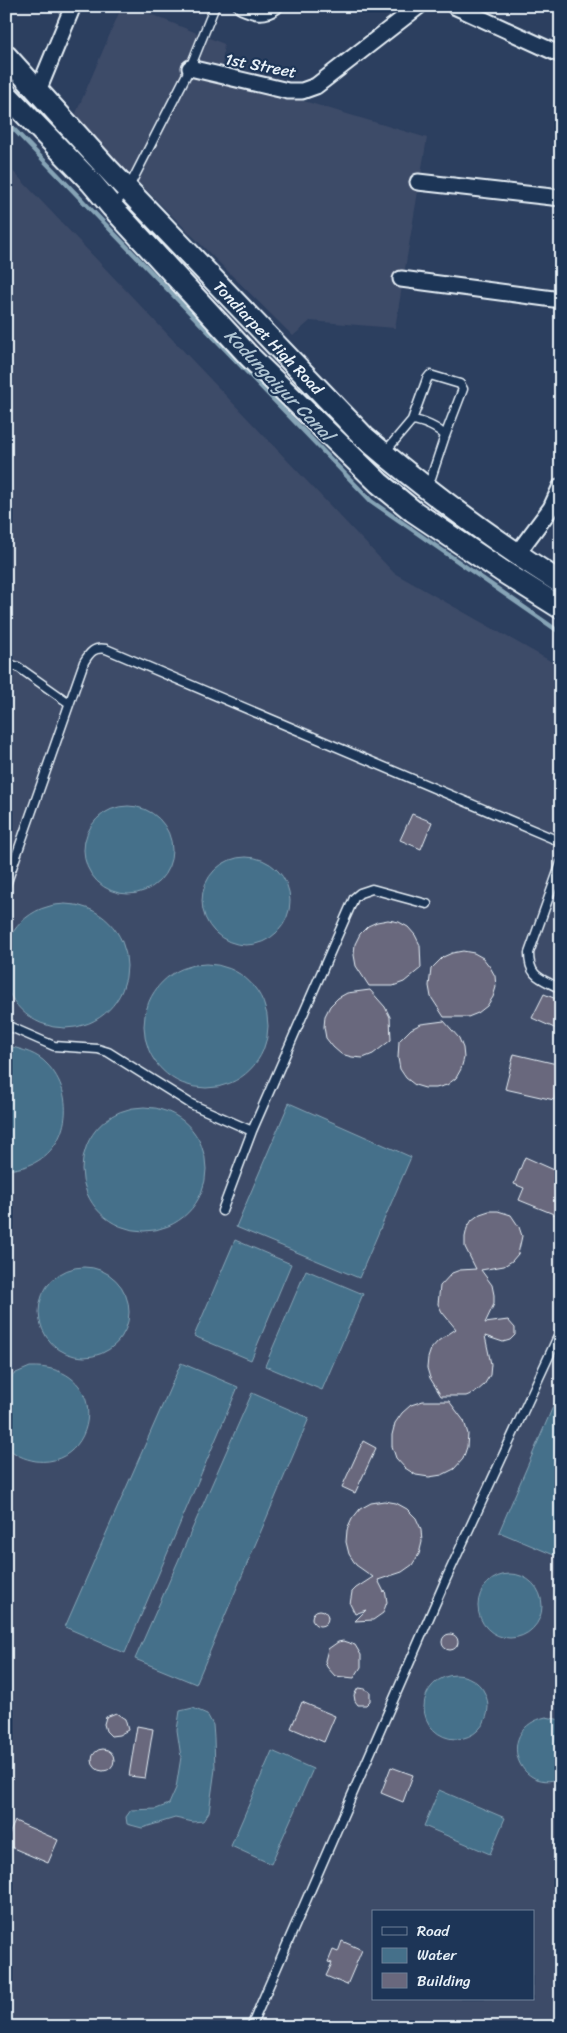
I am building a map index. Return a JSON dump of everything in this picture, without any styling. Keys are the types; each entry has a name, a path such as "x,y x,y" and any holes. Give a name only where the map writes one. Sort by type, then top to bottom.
{"main road":[{"name":"Tondiarpet High Road","path":"6,56 128,189 364,437 428,489 516,554 561,583"},
{"name":"Tondiarpet High Road","path":"6,94 91,182 249,356 378,484 413,511 561,608"}],"street":[{"path":"38,91 74,6"},
{"path":"242,6 258,12 273,8"},
{"name":"1st Street","path":"190,68 288,91 302,91 316,86 419,6"},
{"path":"454,6 561,55"},
{"path":"418,182 561,198"},
{"path":"402,279 561,300"},
{"path":"516,554 556,512 561,486"}],"lane":[{"path":"112,207 128,189 190,68 215,6"},
{"path":"384,453 412,420 430,375 460,384 463,389 428,489"},
{"path":"412,420 417,420 441,431 445,436"},
{"path":"6,886 84,662 89,653 96,648 106,649 561,842"},
{"path":"6,663 18,667 69,703"},
{"path":"561,863 529,953 532,973 561,989"},
{"path":"222,1211 252,1131 354,898 360,893 372,890 428,904"},
{"path":"6,1025 54,1046 98,1049 108,1052 191,1104 252,1131"},
{"path":"251,2027 446,1579 561,1330"}],"shaded area":[{"path":"122,6 130,6 224,44 221,76 427,138 395,328 310,321 293,336 74,118"},
{"path":"6,164 394,573 561,667 561,2027 6,2027"}],"water":[{"path":"128,806 145,809 159,819 169,833 172,850 169,867 159,881 145,891 128,894 111,891 97,881 87,867 84,850 87,833 97,819 111,809"},
{"path":"246,857 263,860 277,870 287,884 290,901 287,918 277,932 263,942 246,945 229,942 215,932 205,918 202,901 205,884 215,870 229,860"},
{"path":"65,904 89,909 109,922 122,942 127,966 122,990 109,1010 89,1023 65,1028 41,1023 21,1010 8,990 3,966 8,942 21,922 41,909"},
{"path":"206,964 230,968 250,982 264,1002 268,1026 264,1050 250,1070 230,1084 206,1088 182,1084 162,1070 148,1050 144,1026 148,1002 162,982 182,968"},
{"path":"9,1046 34,1055 47,1064 57,1076 63,1090 65,1106 64,1121 60,1135 52,1148 41,1159 27,1166 6,1170 6,1047"},
{"path":"289,1103 411,1157 359,1278 236,1227"},
{"path":"144,1107 168,1111 188,1125 202,1145 206,1169 202,1193 188,1213 168,1227 144,1231 120,1227 100,1213 86,1193 82,1169 86,1145 100,1125 120,1111"},
{"path":"235,1240 291,1264 251,1360 194,1336"},
{"path":"84,1267 101,1270 116,1280 126,1295 129,1312 126,1329 116,1344 101,1354 84,1357 67,1354 52,1344 42,1329 39,1312 42,1295 52,1280 67,1270"},
{"path":"306,1270 363,1294 322,1390 265,1366"},
{"path":"181,1363 238,1387 125,1653 65,1627"},
{"path":"30,1367 57,1371 75,1382 85,1398 88,1416 83,1434 73,1449 57,1459 36,1461 24,1458 6,1446 6,1381 16,1373"},
{"path":"561,1388 561,1558 499,1532"},
{"path":"252,1393 309,1418 196,1684 135,1659"},
{"path":"510,1574 528,1580 536,1588 542,1606 536,1624 528,1632 510,1638 492,1632 484,1624 478,1606 484,1588 492,1580"},
{"path":"456,1675 474,1681 482,1689 488,1707 482,1725 474,1733 456,1739 438,1733 430,1725 424,1707 430,1689 438,1681"},
{"path":"193,1708 207,1714 213,1725 215,1769 209,1812 203,1821 193,1822 175,1818 142,1828 127,1824 126,1817 131,1810 156,1809 169,1804 176,1788 181,1757 177,1730 180,1711"},
{"path":"546,1717 561,1720 561,1778 546,1781 533,1777 524,1769 518,1758 517,1746 520,1734 530,1724"},
{"path":"272,1751 313,1769 271,1864 231,1846"},
{"path":"439,1790 505,1818 490,1854 424,1826"}],"building":[{"path":"412,814 432,822 421,849 400,840"},
{"path":"388,920 399,922 408,927 415,935 420,945 421,968 404,982 393,986 369,986 356,966 355,944 360,934 368,926"},
{"path":"463,951 474,953 483,958 495,976 496,987 493,997 487,1006 478,1013 468,1017 444,1017 431,997 429,986 431,969 443,957"},
{"path":"370,990 385,1007 390,1017 391,1040 373,1054 363,1058 341,1054 326,1038 325,1016 330,1006 338,998 347,993"},
{"path":"544,994 561,1001 561,1031 532,1018"},
{"path":"444,1021 459,1038 463,1048 464,1058 461,1069 456,1078 447,1085 425,1088 415,1085 406,1078 400,1069 398,1058 399,1041 411,1029 421,1024"},
{"path":"514,1054 561,1065 554,1100 505,1089"},
{"path":"525,1157 561,1173 561,1217 519,1200 524,1188 514,1184"},
{"path":"498,1211 511,1215 519,1227 522,1236 518,1254 512,1261 504,1266 481,1270 492,1285 494,1295 494,1304 485,1323 508,1320 515,1328 515,1335 510,1340 503,1342 485,1336 491,1364 490,1375 484,1385 476,1392 466,1396 441,1396 430,1378 427,1368 428,1358 431,1349 438,1341 456,1329 438,1304 440,1286 452,1273 460,1270 476,1269 465,1247 467,1228 472,1220 480,1214"},
{"path":"423,1401 449,1401 464,1421 468,1434 467,1447 463,1459 454,1469 442,1475 429,1477 416,1475 405,1468 396,1458 392,1446 395,1423 411,1405"},
{"path":"363,1441 376,1448 355,1493 342,1487"},
{"path":"384,1501 396,1503 407,1509 416,1518 421,1529 422,1542 419,1554 412,1565 402,1572 378,1580 384,1592 385,1590 387,1602 383,1613 373,1620 355,1621 366,1610 355,1614 350,1604 352,1592 373,1577 356,1565 349,1554 346,1542 347,1530 352,1519 360,1509 371,1503"},
{"path":"317,1610 323,1610 328,1615 326,1624 317,1626 312,1621 312,1615"},
{"path":"447,1634 453,1634 458,1639 456,1648 447,1650 442,1645 442,1639"},
{"path":"343,1641 355,1645 361,1655 361,1667 354,1678 335,1676 327,1667 325,1661 328,1649"},
{"path":"358,1688 370,1692 370,1701 366,1705 358,1705 355,1701 354,1695"},
{"path":"302,1702 335,1716 324,1742 291,1728"},
{"path":"116,1713 125,1719 128,1730 119,1735 111,1736 106,1731 104,1724 106,1717"},
{"path":"137,1726 153,1729 145,1778 129,1776"},
{"path":"99,1749 107,1749 114,1756 114,1764 107,1771 99,1771 92,1764 92,1756"},
{"path":"391,1767 413,1775 403,1802 381,1793"},
{"path":"15,1821 58,1840 48,1863 6,1845"},
{"path":"342,1941 362,1950 347,1985 326,1976 332,1963 328,1962 333,1950 338,1952"}],"waterway":[{"name":"Kodungaiyur Canal","path":"6,121 371,501 561,633"}]}
